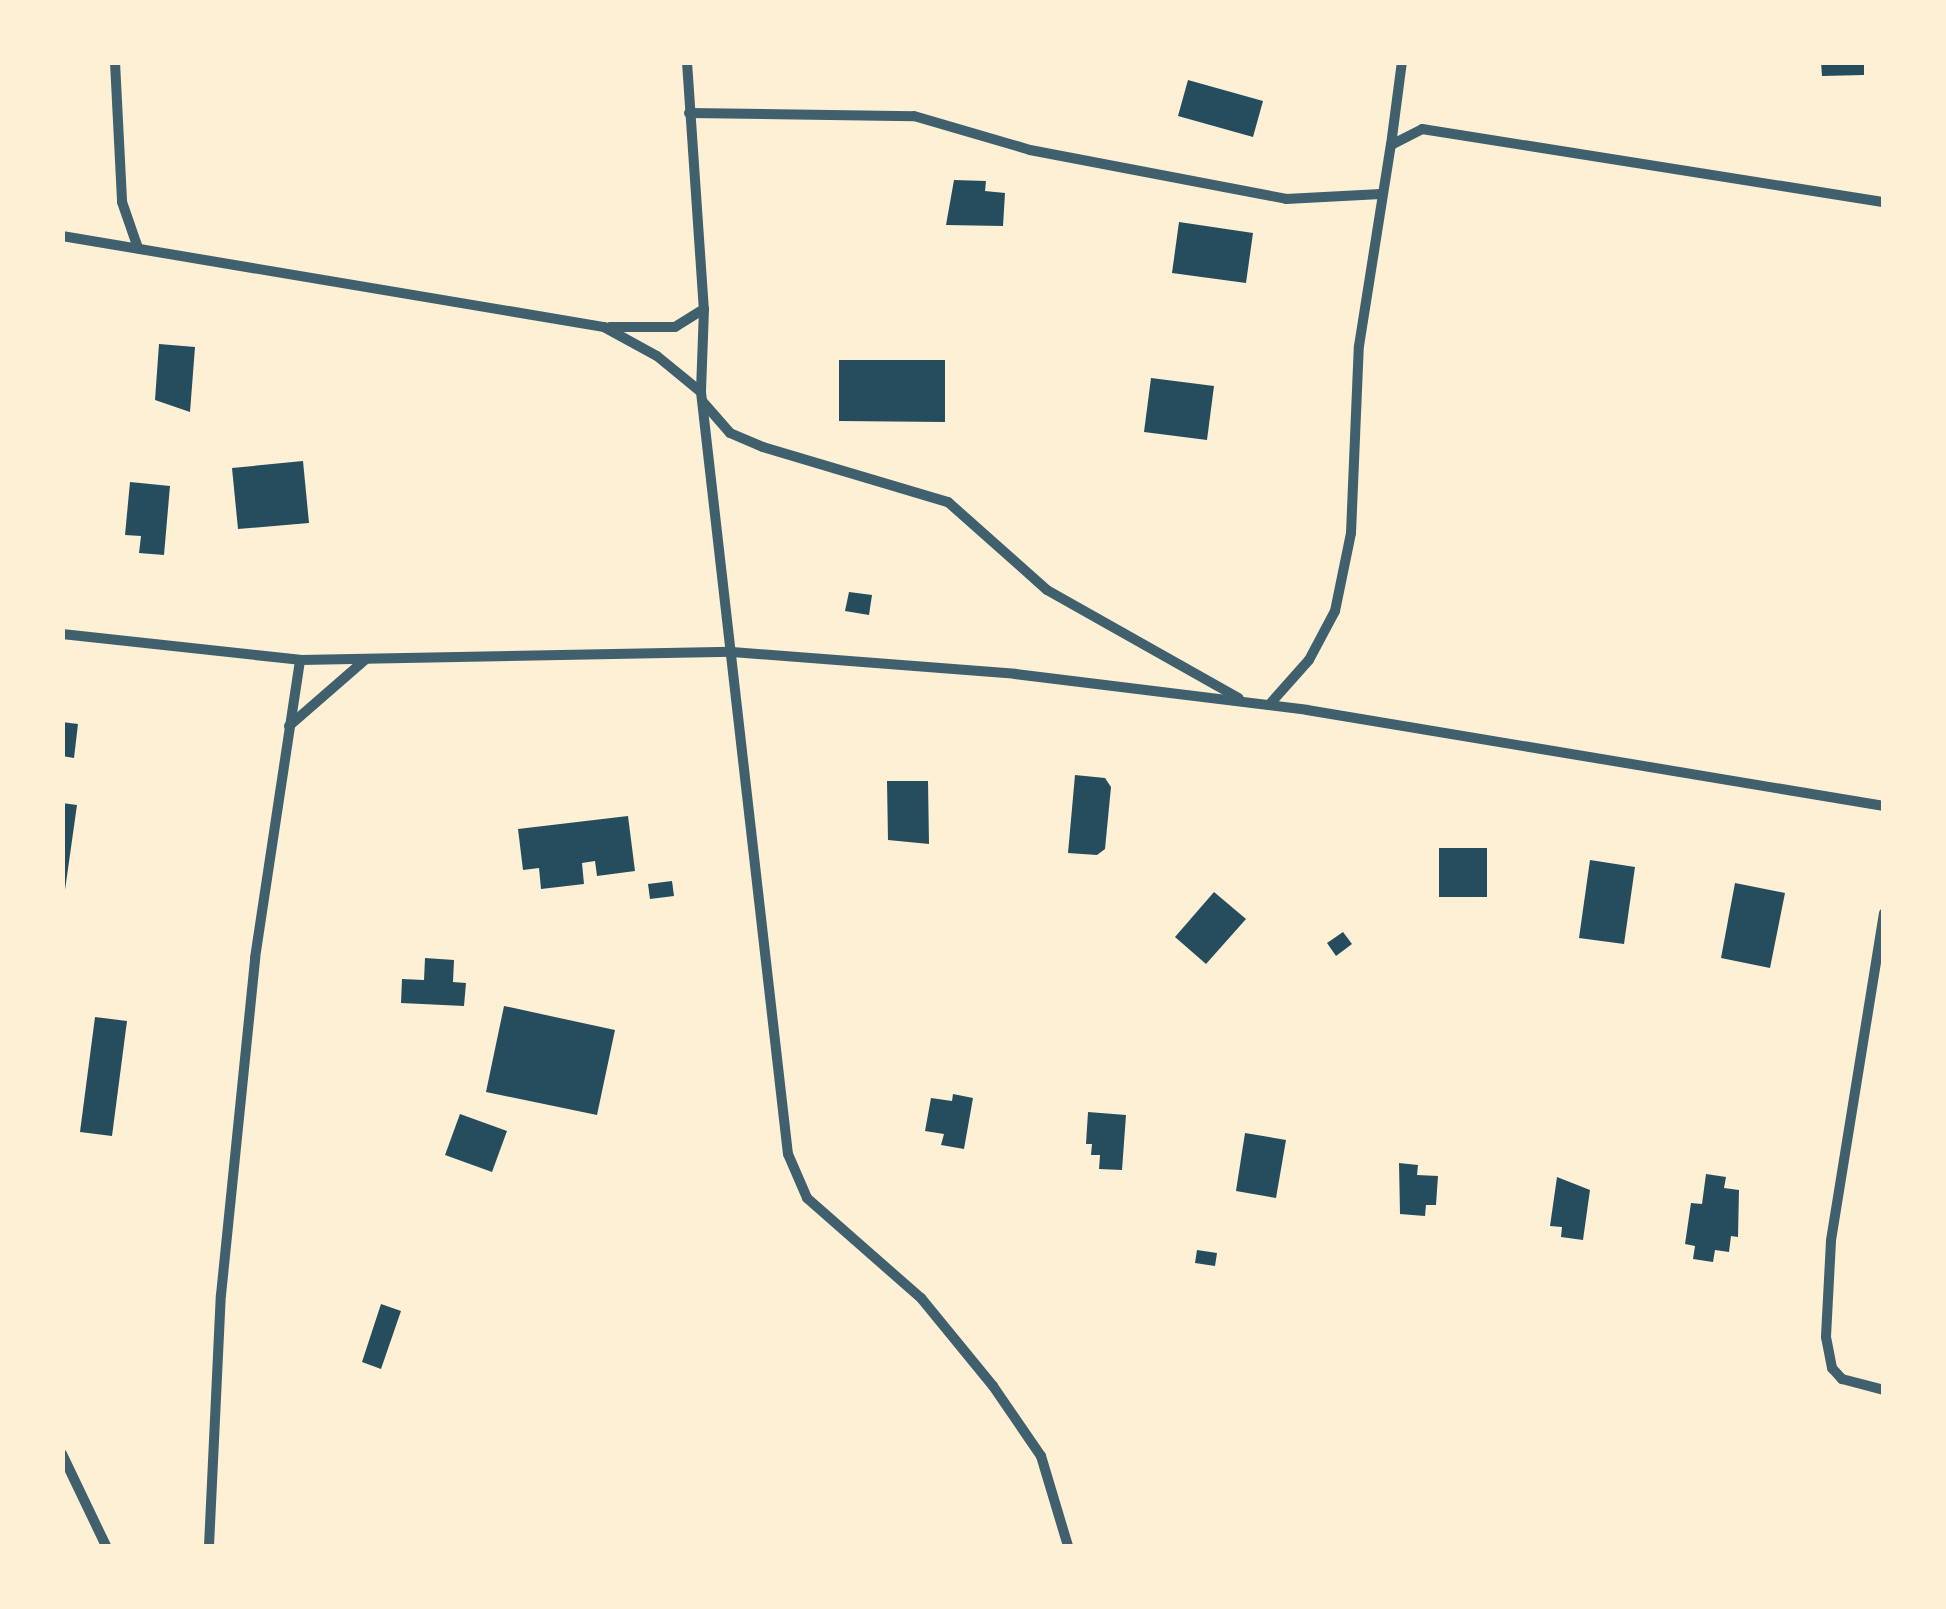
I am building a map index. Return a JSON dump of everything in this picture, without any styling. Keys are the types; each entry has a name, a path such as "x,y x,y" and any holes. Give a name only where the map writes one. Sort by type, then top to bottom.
{"street":[{"path":"115,62 122,202 138,248"},
{"path":"687,62 704,310 701,397 788,1154 806,1198 920,1298 993,1386 1041,1456 1068,1546"},
{"path":"1268,704 1309,660 1335,611 1351,533 1359,346 1402,62"},
{"path":"689,113 914,116 1030,150 1286,200 1381,194"},
{"path":"1391,146 1422,129 1884,202"},
{"path":"62,236 604,327 674,327 704,310"},
{"path":"604,327 658,356 701,397 730,434 948,502 1048,590 1245,702"},
{"path":"62,634 300,660 732,652 1015,674 1268,704 1884,806"},
{"path":"289,727 366,659"},
{"path":"209,1546 221,1294 255,958 300,660"},
{"path":"1884,914 1830,1242 1826,1337 1828,1357 1842,1379 1884,1390"},
{"path":"62,1454 106,1546"}],"building":[{"path":"1821,62 1864,62 1864,75 1822,76"},
{"path":"1188,80 1263,101 1253,137 1178,116"},
{"path":"954,180 986,181 985,191 1005,193 1003,226 946,225"},
{"path":"1179,222 1253,233 1246,283 1172,273"},
{"path":"159,344 195,347 190,412 155,400"},
{"path":"839,360 945,360 945,422 839,421"},
{"path":"1151,378 1214,386 1207,440 1144,432"},
{"path":"303,461 309,523 238,529 232,468"},
{"path":"130,482 170,486 164,555 139,553 141,536 125,535"},
{"path":"849,592 872,595 869,615 845,611"},
{"path":"62,722 78,724 74,758 62,756"},
{"path":"1075,775 1105,778 1111,787 1105,849 1097,855 1068,853"},
{"path":"887,781 928,781 929,844 888,840"},
{"path":"62,803 77,805 65,890 62,890"},
{"path":"628,816 635,871 597,876 595,861 582,863 584,884 541,889 539,868 523,870 518,829"},
{"path":"1439,848 1487,848 1487,897 1439,897"},
{"path":"1590,860 1635,867 1624,944 1579,938"},
{"path":"672,881 674,896 650,899 648,884"},
{"path":"1735,883 1785,893 1770,968 1721,958"},
{"path":"1214,892 1246,919 1206,964 1175,937"},
{"path":"1343,932 1352,944 1336,956 1327,943"},
{"path":"425,958 454,960 453,982 466,983 464,1006 401,1003 402,979 424,980"},
{"path":"504,1006 615,1030 597,1115 486,1092"},
{"path":"95,1017 127,1021 112,1136 80,1132"},
{"path":"953,1094 973,1098 964,1149 941,1145 944,1134 925,1131 931,1098 952,1101"},
{"path":"1088,1112 1126,1115 1122,1170 1099,1169 1100,1155 1091,1155 1092,1144 1086,1144"},
{"path":"460,1114 507,1131 492,1172 445,1155"},
{"path":"1245,1133 1286,1140 1276,1198 1236,1191"},
{"path":"1399,1163 1418,1165 1417,1175 1438,1176 1436,1205 1426,1205 1425,1216 1400,1214"},
{"path":"1706,1174 1726,1177 1724,1188 1739,1190 1738,1237 1731,1236 1729,1252 1715,1250 1713,1262 1693,1259 1695,1246 1685,1244 1691,1203 1702,1204"},
{"path":"1557,1177 1590,1190 1583,1240 1561,1237 1562,1227 1550,1226"},
{"path":"1197,1250 1217,1253 1215,1266 1195,1263"},
{"path":"381,1304 401,1311 381,1369 362,1362"}]}
